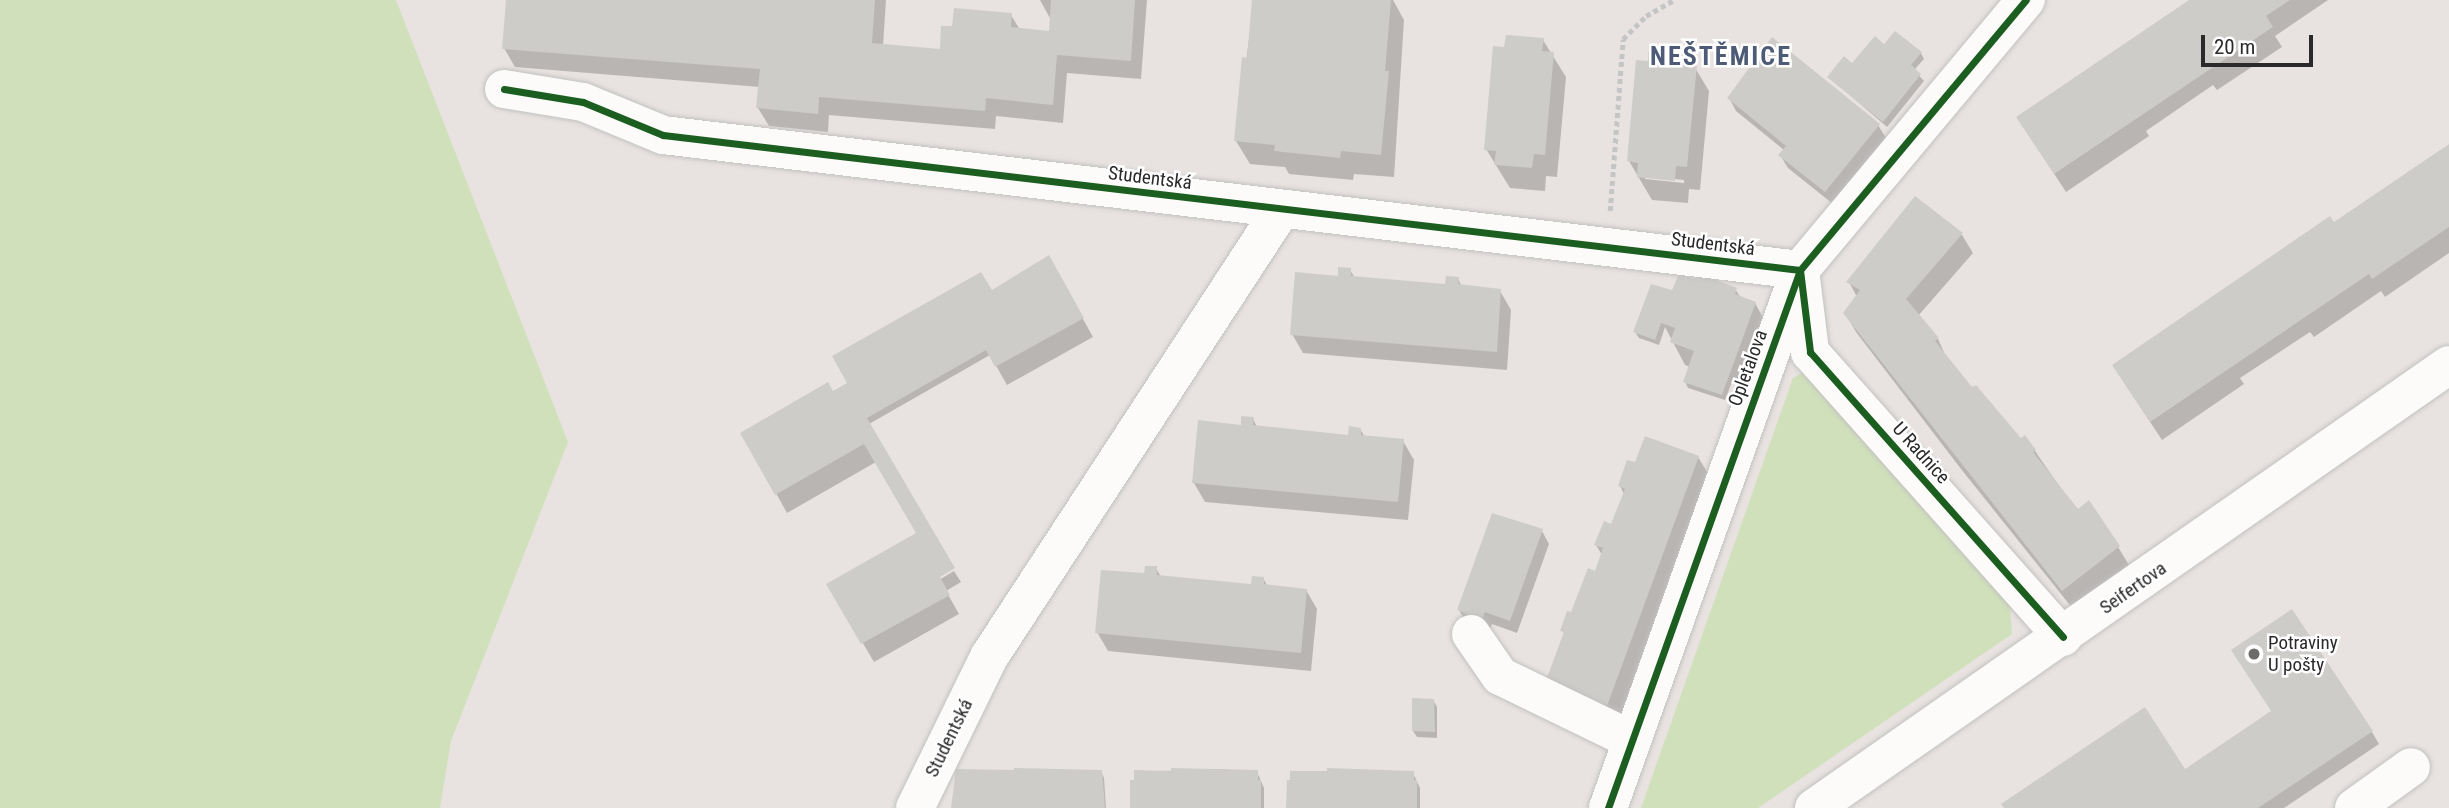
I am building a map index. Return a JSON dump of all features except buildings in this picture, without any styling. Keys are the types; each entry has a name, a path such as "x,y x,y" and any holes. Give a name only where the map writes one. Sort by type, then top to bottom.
{"street":[{"name":"Opletalova","path":"1608,808 1800,270 2026,0"},
{"name":"Studentská","path":"504,89 583,102 663,135 1800,270"},
{"name":"Studentská","path":"915,808 989,657 1281,210"},
{"name":"U Radnice","path":"1800,270 1810,352 2063,637"},
{"name":"Seifertova","path":"1814,808 2063,637 2449,365"},
{"path":"1471,634 1500,676 1632,740"},
{"path":"2354,808 2412,767"}],"path":[{"path":"1607,247 1623,39 1646,16 1674,0"}],"green space":[{"path":"0,0 396,0 568,442 451,741 440,808 0,808"},
{"path":"1807,370 2010,604 2012,634 1758,808 1641,808 1793,378"}],"cycle path":[{"path":"1608,808 1800,270 2026,0"},
{"path":"504,89 583,102 663,135 1800,270 1810,352 2063,637"}],"place":[{"name":"Potraviny U pošty","path":"2254,654"}],"district":[{"name":"NEŠTĚMICE","path":"1721,57"}]}
